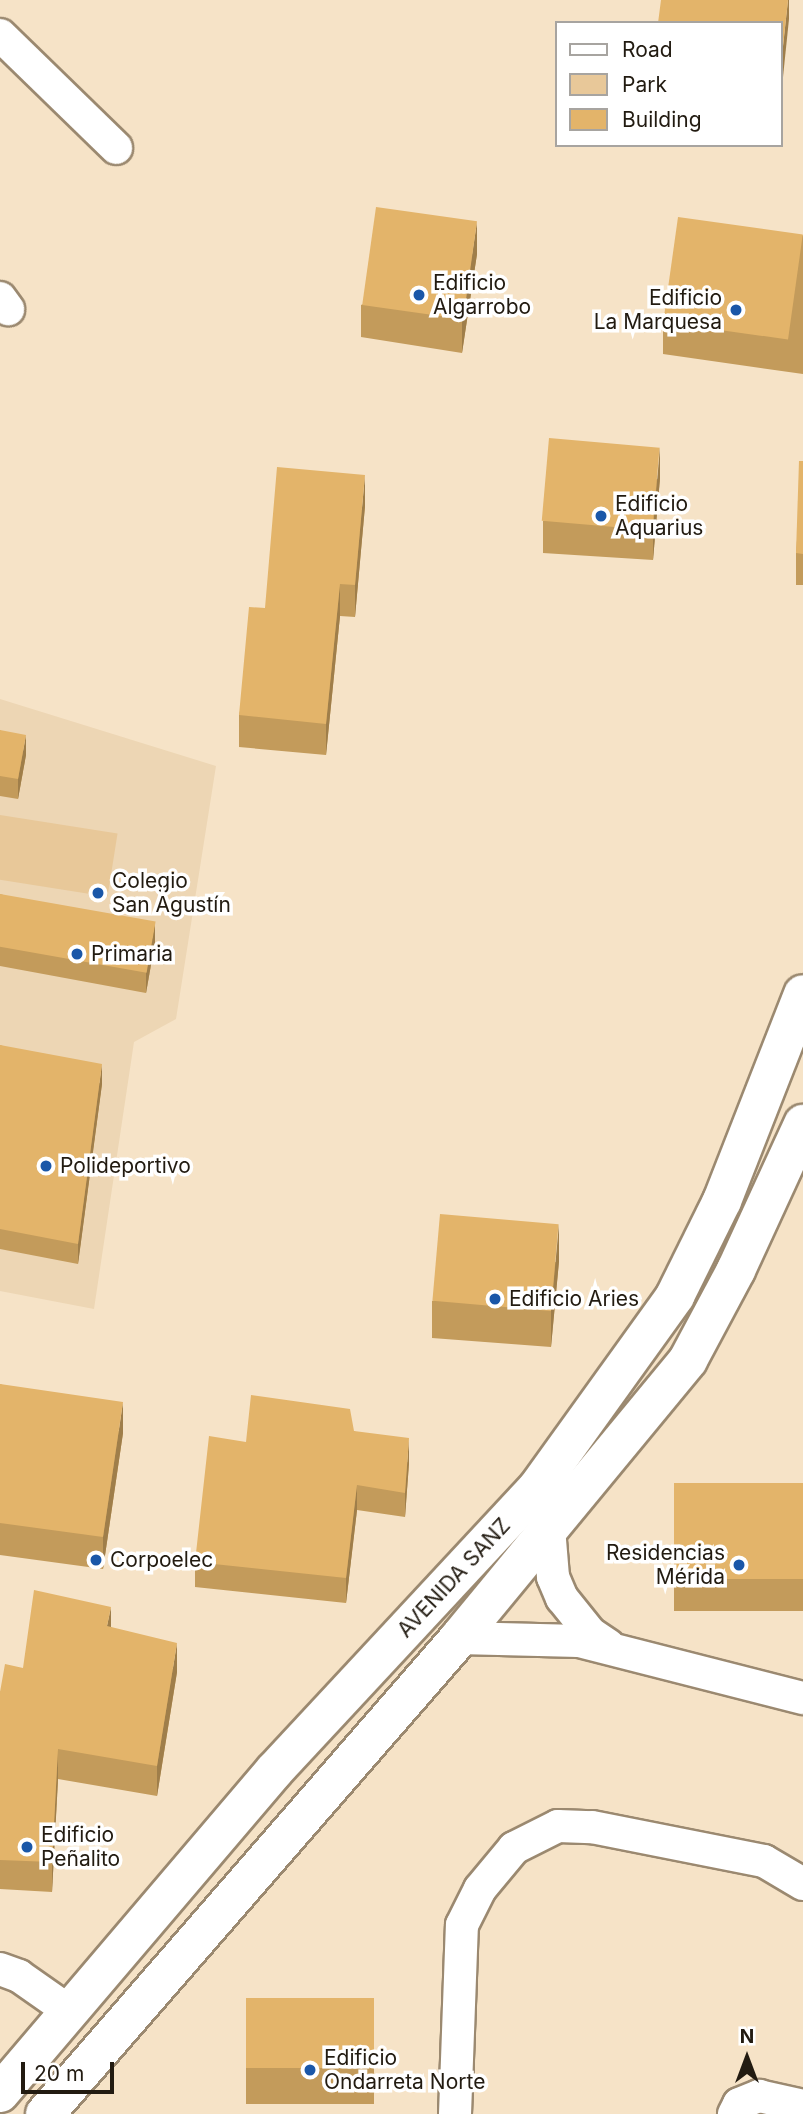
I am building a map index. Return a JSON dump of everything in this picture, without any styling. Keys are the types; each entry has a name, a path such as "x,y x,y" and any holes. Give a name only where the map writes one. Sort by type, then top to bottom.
{"street":[{"path":"0,35 116,148"},
{"name":"AVENIDA SANZ","path":"0,2092 275,1770 538,1487 675,1296 722,1201 803,994"},
{"name":"AVENIDA SANZ","path":"45,2114 459,1638 688,1360 736,1270 803,1125"},
{"path":"549,1528 554,1577 562,1598 590,1633 615,1650"},
{"path":"459,1638 538,1637 615,1650 803,1698"},
{"path":"455,2114 462,1925 481,1889 514,1848 558,1826 592,1827 764,1861 803,1884"},
{"path":"0,1969 19,1976 69,2011"},
{"path":"734,2114 739,2104 759,2095 803,2106"}],"shaded area":[{"name":"Colegio San Agustín","path":"0,699 216,766 176,1019 134,1042 94,1309 0,1291"}],"green space":[{"path":"0,815 118,834 108,897 0,880"}],"building":[{"path":"661,0 788,0 782,56 782,21 658,21"},
{"name":"Edificio Algarrobo","path":"376,207 477,221 463,319 362,305"},
{"name":"Edificio La Marquesa","path":"678,217 803,235 788,340 663,322"},
{"name":"Edificio Aquarius","path":"549,438 660,448 652,530 542,521"},
{"path":"799,461 803,461 803,554 796,553"},
{"path":"277,467 365,475 355,585 340,584 326,724 239,715 249,607 265,608"},
{"path":"0,730 26,735 18,779 0,776"},
{"name":"Primaria","path":"0,894 156,921 147,973 0,947"},
{"name":"Polideportivo","path":"0,1045 102,1064 78,1244 0,1229"},
{"path":"440,1214 559,1224 551,1311 432,1301"},
{"path":"0,1384 123,1402 103,1537 0,1523"},
{"path":"251,1395 350,1409 354,1431 409,1438 405,1493 357,1485 346,1578 195,1562 209,1436 246,1442"},
{"name":"Residencias Mérida","path":"674,1483 803,1483 803,1579 674,1579"},
{"path":"34,1590 111,1607 107,1626 177,1643 157,1766 58,1749 52,1862 0,1860 0,1692 5,1664 23,1668"},
{"path":"246,1998 374,1998 374,2068 246,2068"}],"place":[{"name":"Edificio Algarrobo","path":"419,295"},
{"name":"Edificio La Marquesa","path":"736,310"},
{"name":"Edificio Aquarius","path":"601,516"},
{"name":"Colegio San Agustín","path":"98,893"},
{"name":"Primaria","path":"77,954"},
{"name":"Polideportivo","path":"46,1166"},
{"name":"Edificio Aries","path":"495,1299"},
{"name":"Corpoelec","path":"96,1560"},
{"name":"Residencias Mérida","path":"739,1565"},
{"name":"Edificio Peñalito","path":"27,1847"},
{"name":"Edificio Ondarreta Norte","path":"310,2070"}]}
